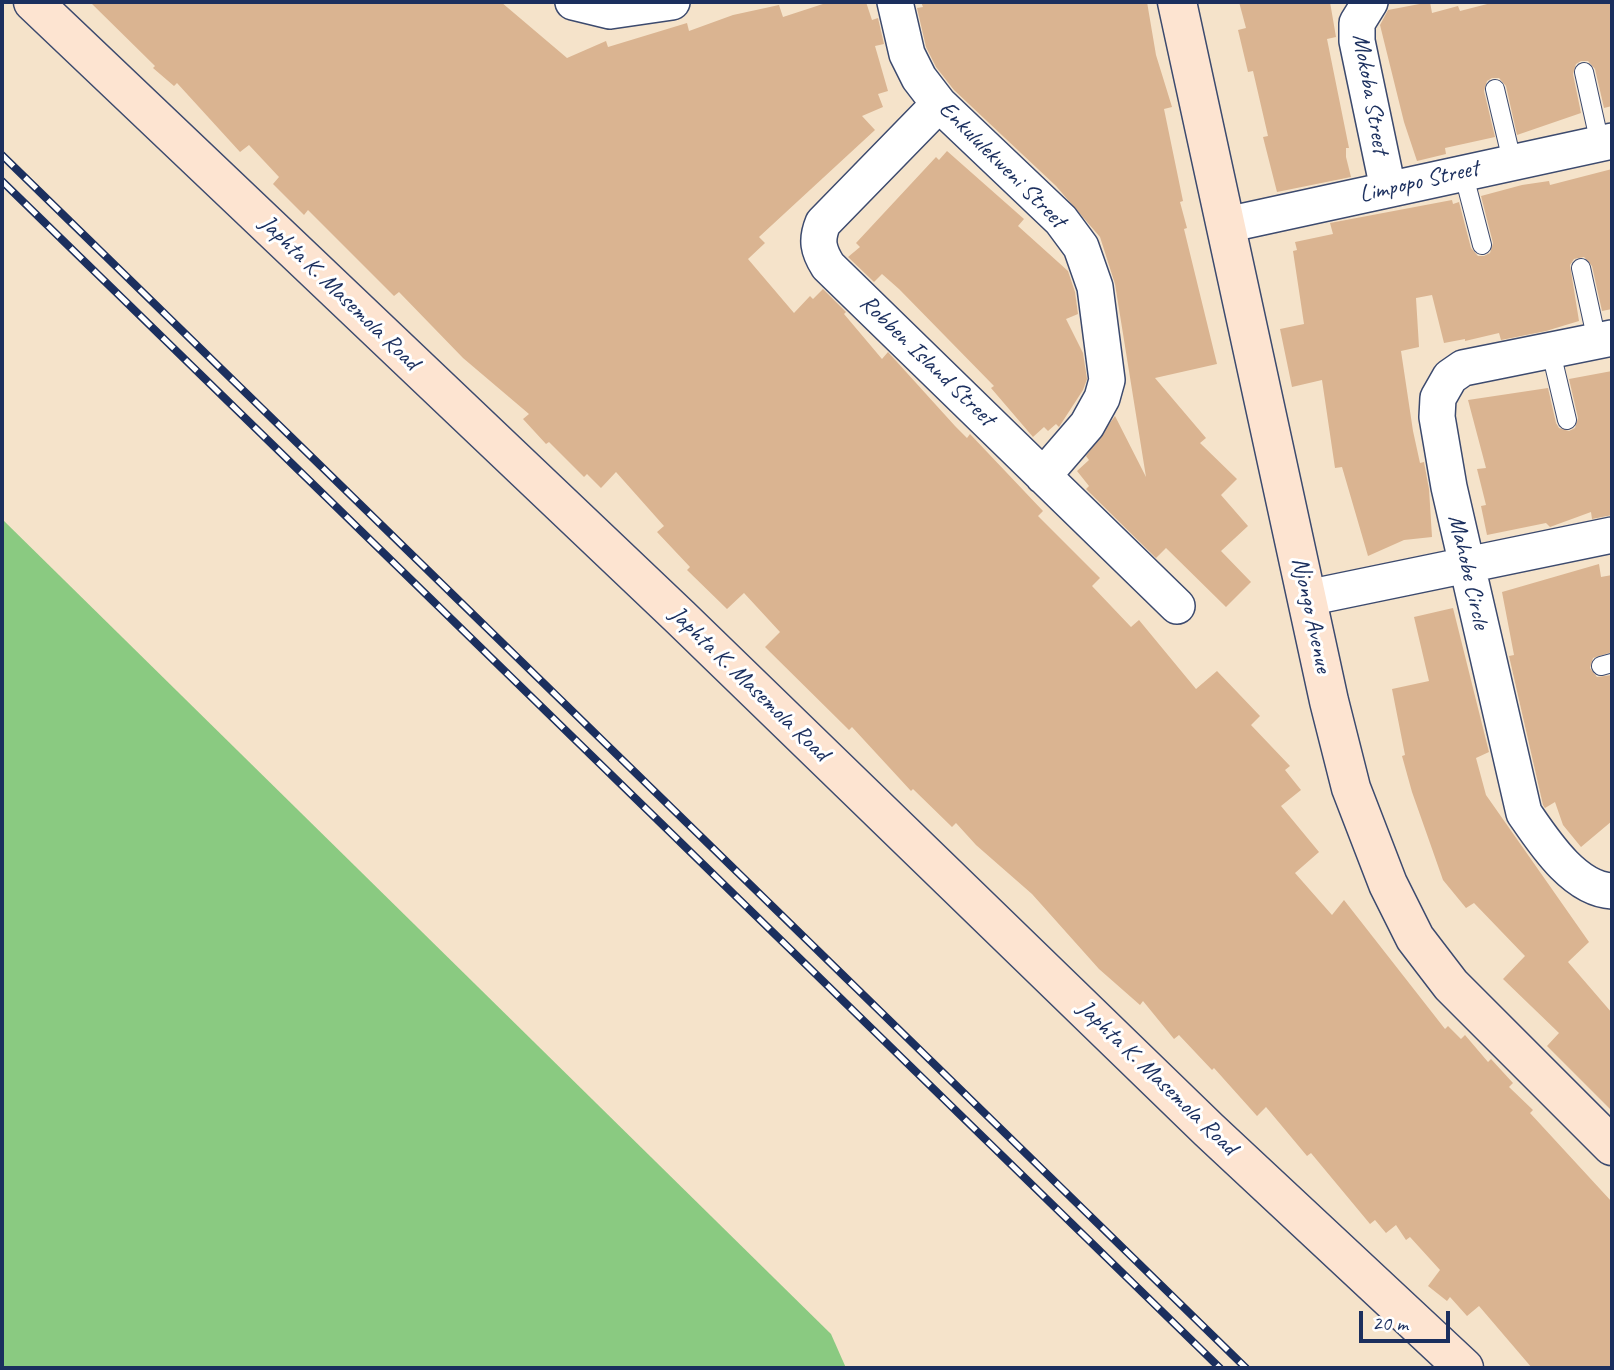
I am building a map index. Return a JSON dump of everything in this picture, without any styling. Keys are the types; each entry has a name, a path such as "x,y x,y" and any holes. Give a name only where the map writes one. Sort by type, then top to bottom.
{"main road":[{"name":"Japhta K. Masemola Road","path":"33,2 680,617 1209,1130 1464,1368"},
{"name":"Njongo Avenue","path":"1177,2 1351,788 1388,884 1415,938 1451,985 1612,1146"}],"street":[{"path":"573,2 610,11 673,2"},
{"name":"Enkululekweni Street","path":"895,2 907,54 919,78 939,104 1061,220 1081,247 1095,287 1107,380 1102,398 1087,425 1043,476"},
{"name":"Mokoba Street","path":"1370,2 1357,23 1357,41 1388,189"},
{"name":"Robben Island Street","path":"939,104 823,223 818,242 819,252 828,265 1177,606"},
{"name":"Limpopo Street","path":"1226,225 1606,142"},
{"name":"Mahobe Circle","path":"1604,339 1463,368 1450,377 1438,398 1437,417 1467,567 1524,813 1543,840 1573,872 1599,890 1612,891"},
{"path":"1307,598 1612,535"}],"lane":[{"path":"1584,72 1606,142"},
{"path":"1494,89 1511,161"},
{"path":"1463,172 1482,245"},
{"path":"1581,268 1604,339"},
{"path":"1551,352 1567,420"}],"green space":[{"path":"2,519 831,1334 846,1368 2,1368"}],"building":[{"path":"90,2 501,2 567,58 606,41 608,47 687,23 689,31 733,15 779,5 783,17 829,2 866,2 872,20 878,18 884,44 875,46 888,91 878,94 883,107 862,116 875,130 759,237 765,243 748,259 794,313 810,296 813,299 823,289 846,312 844,314 882,359 888,352 955,426 967,438 970,434 1043,511 1038,516 1100,578 1092,586 1131,627 1139,620 1196,689 1217,671 1260,716 1251,725 1290,766 1285,770 1301,790 1281,806 1319,852 1295,873 1332,915 1344,900 1445,1029 1448,1026 1461,1039 1465,1035 1488,1062 1491,1059 1513,1083 1509,1087 1533,1110 1530,1113 1612,1202 1612,1368 1532,1368 1479,1306 1467,1316 1450,1297 1447,1301 1428,1286 1440,1270 1410,1237 1406,1240 1396,1225 1386,1233 1375,1220 1370,1224 1311,1153 1307,1156 1266,1107 1257,1116 1214,1068 1212,1070 1179,1035 1174,1039 1143,1001 1140,1005 1099,969 1032,894 976,845 956,823 952,827 913,789 911,791 852,727 849,730 765,647 780,632 744,593 727,609 687,570 690,567 657,532 664,526 616,472 601,488 587,474 584,477 549,442 546,444 523,419 529,414 463,358 399,292 394,296 308,210 304,215 273,184 279,177 249,145 240,152 177,83 174,86 153,68 155,66"},
{"path":"921,2 1147,2 1156,55 1172,107 1164,109 1183,201 1180,202 1187,228 1184,229 1217,364 1155,378 1206,438 1200,443 1237,479 1221,495 1248,526 1221,551 1251,582 1226,607 1166,548 1156,558 1086,489 1089,486 1077,471 1089,460 1086,456 1115,416 1146,477 1115,284 1100,237 1056,186 954,90 936,67 926,47 917,8 923,7"},
{"path":"1239,2 1330,2 1336,37 1327,39 1349,148 1346,148 1346,157 1351,177 1277,192 1263,137 1268,136 1253,71 1248,72 1238,30 1246,28"},
{"path":"1430,2 1432,13 1458,6 1460,11 1495,2 1612,2 1612,106 1604,108 1595,69 1588,61 1581,61 1576,64 1573,74 1581,113 1517,135 1506,86 1499,78 1492,78 1487,81 1484,91 1495,137 1445,148 1446,154 1417,161 1404,122 1380,25 1388,10"},
{"path":"947,151 1024,219 1018,226 1068,271 1075,292 1078,314 1066,319 1083,353 1087,379 1059,427 1056,424 1048,431 1044,427 1033,437 991,388 994,386 899,289 882,274 874,282 848,257 860,247 856,243 936,157 939,160"},
{"path":"1612,169 1612,309 1602,311 1592,266 1584,257 1574,259 1570,265 1579,321 1546,331 1501,340 1499,333 1444,343 1432,295 1416,298 1419,347 1401,351 1413,431 1420,463 1424,462 1429,489 1432,537 1404,540 1368,556 1342,467 1335,468 1322,380 1292,387 1280,329 1304,324 1293,251 1297,250 1295,242 1333,234 1330,223 1452,200 1453,204 1459,202 1471,248 1478,256 1484,256 1490,253 1493,243 1481,196 1522,185 1549,181 1550,185"},
{"path":"1612,371 1612,515 1592,519 1591,512 1550,527 1546,523 1487,535 1481,506 1486,505 1477,469 1486,468 1468,400 1548,388 1556,423 1559,428 1569,431 1575,428 1578,418 1569,379"},
{"path":"1599,564 1601,577 1612,575 1612,652 1593,658 1590,668 1597,677 1612,675 1612,821 1581,847 1563,825 1555,802 1545,808 1543,805 1509,656 1514,655 1502,592"},
{"path":"1453,608 1489,752 1476,758 1486,795 1589,942 1568,962 1612,1013 1612,1111 1547,1046 1559,1033 1503,979 1525,956 1474,903 1466,908 1443,880 1412,792 1402,756 1405,755 1392,689 1429,681 1414,617"}],"railway":[{"path":"2,155 1246,1368"},
{"path":"2,181 1220,1368"}]}
